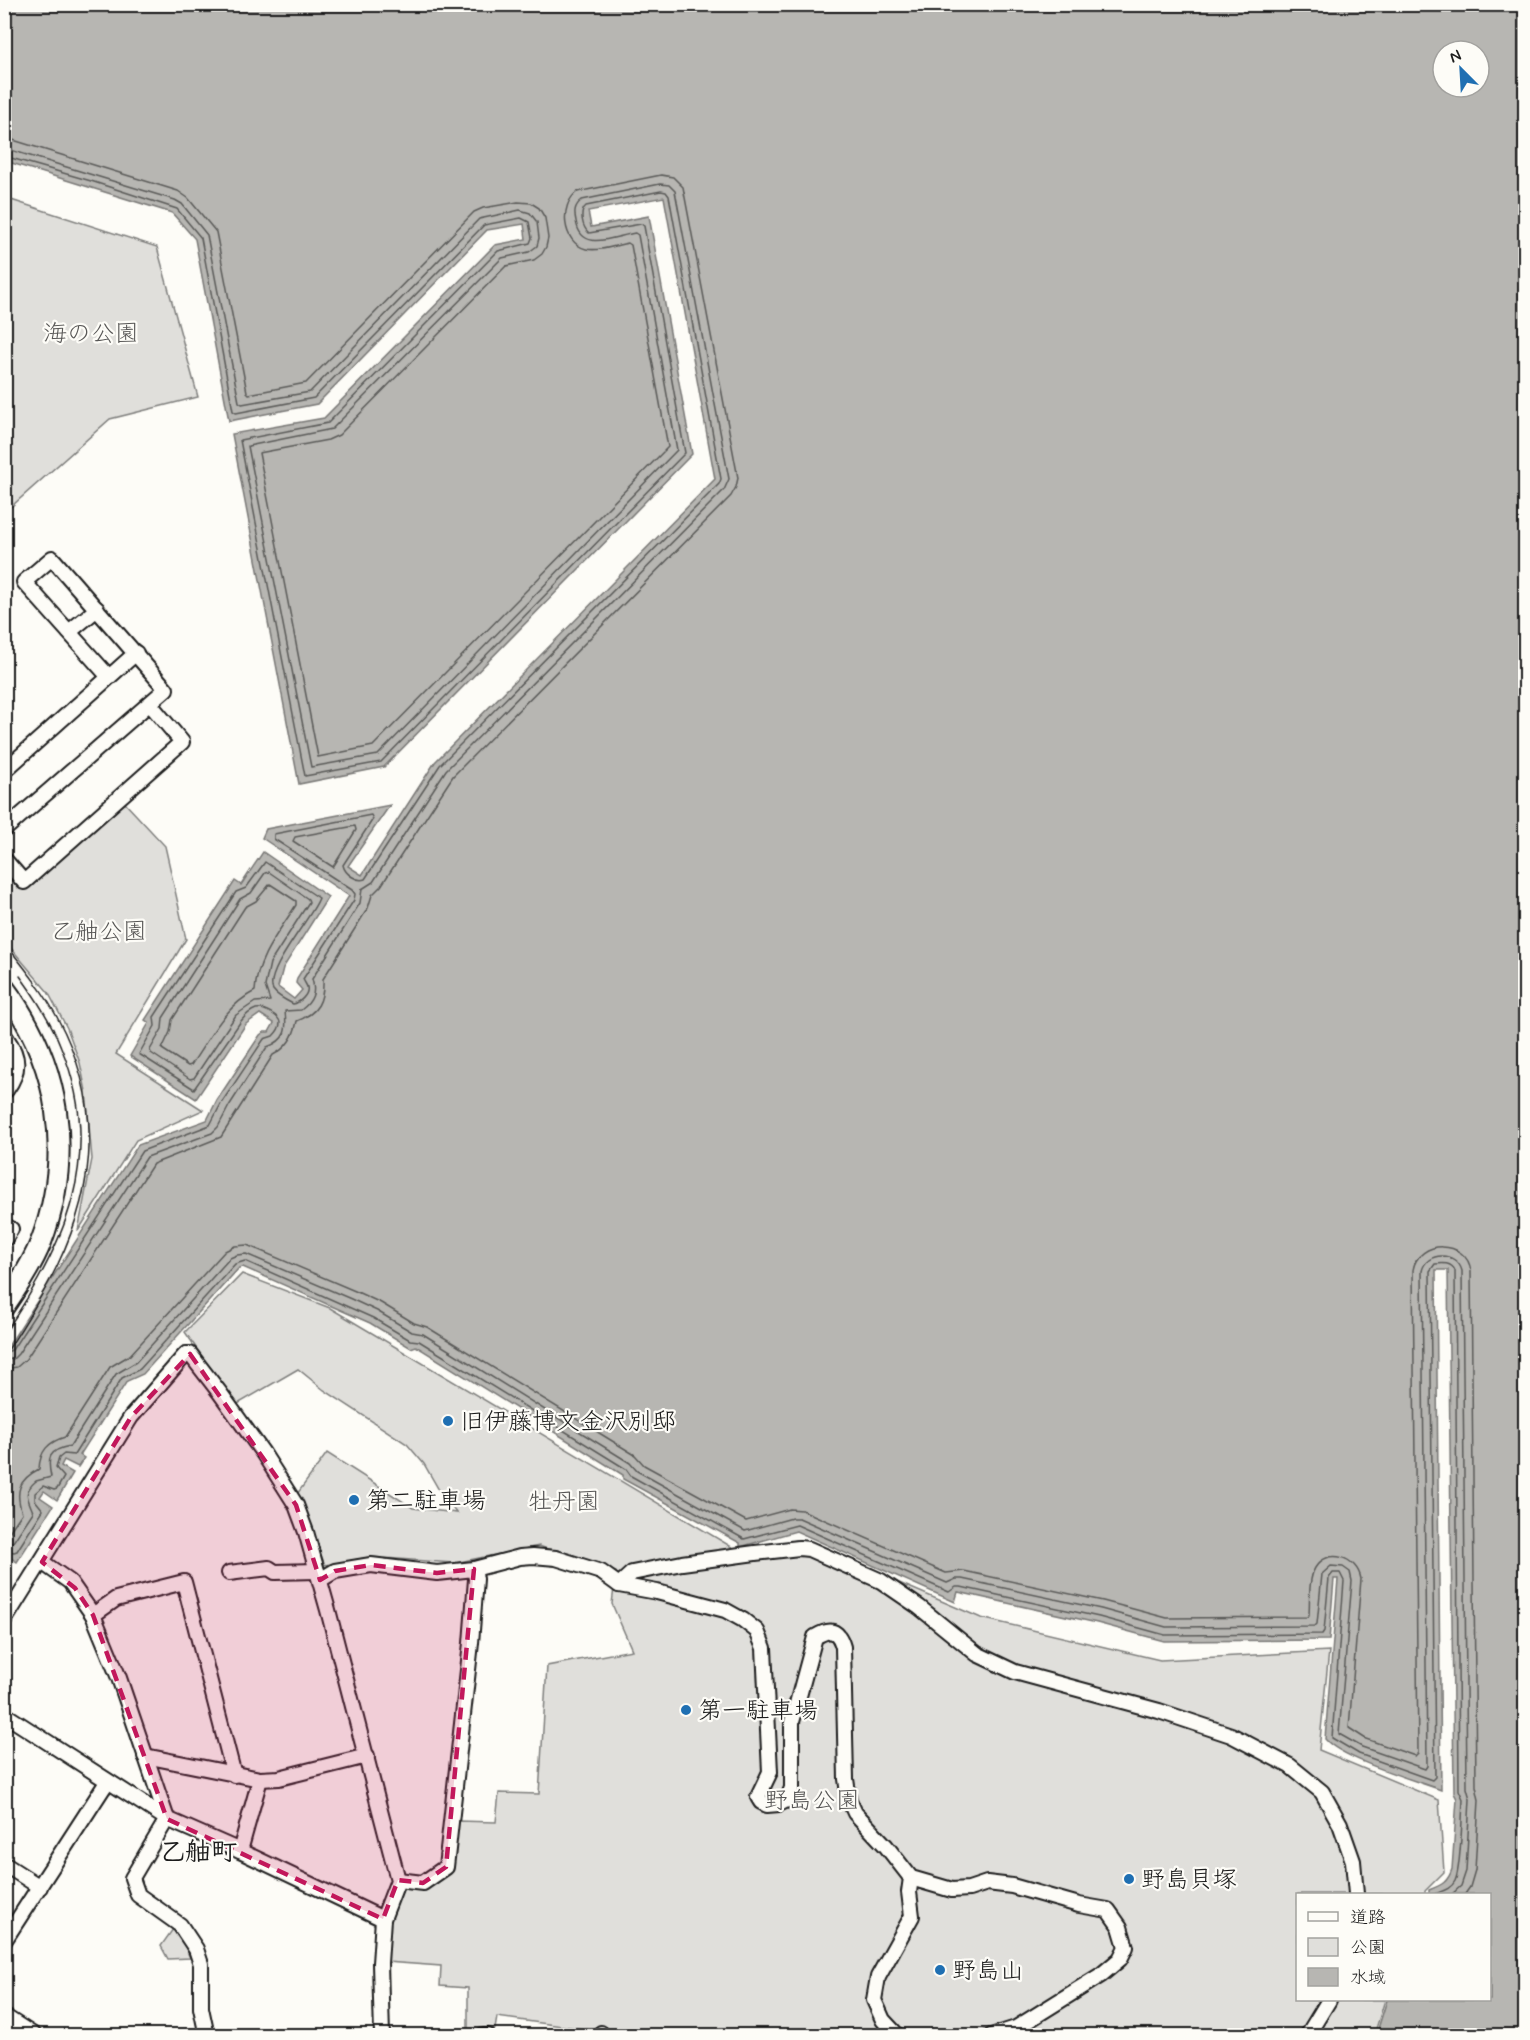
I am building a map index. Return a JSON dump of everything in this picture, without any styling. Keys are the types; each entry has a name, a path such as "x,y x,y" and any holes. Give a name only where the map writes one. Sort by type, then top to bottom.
{"street":[{"path":"4,830 166,690 52,558 24,582 109,677"},
{"path":"69,632 97,609"},
{"path":"4,771 136,653"},
{"path":"4,859 24,882 182,742 150,704"},
{"path":"4,988 19,1008 37,1042 57,1105 59,1135 58,1168 52,1204 40,1244 4,1306"},
{"path":"4,1040 14,1057 15,1068 4,1088"},
{"path":"4,1226 11,1229 4,1240"},
{"path":"4,1621 130,1417 186,1354 190,1354 263,1453 296,1505 319,1576 398,1880 383,1919 380,1963 382,2036"},
{"path":"619,1585 632,1573 682,1563 755,1553 809,1549 881,1581 919,1607 977,1654 1015,1672 1159,1711 1231,1735 1290,1766 1322,1792 1340,1824 1353,1862 1356,1893"},
{"path":"229,1573 269,1568 275,1572 319,1576 335,1571 371,1566 437,1573 474,1569 520,1557 533,1556 556,1558 601,1572 619,1585 666,1594 725,1610 757,1631 764,1648 770,1772 758,1797 767,1805 779,1804 787,1800 792,1788 792,1722 814,1637 824,1631 837,1634 843,1647 846,1779 849,1800 855,1813 886,1846 911,1878 952,1890 969,1889 987,1883 1011,1886 1079,1905 1108,1910 1120,1927 1126,1947 1120,1959 1107,1970 1016,2028 991,2036"},
{"path":"42,1562 70,1582 93,1615 119,1678 167,1819 132,1878 138,1895 180,1925 196,1949 201,1964 201,2008 207,2036"},
{"path":"398,1880 423,1883 447,1867 471,1643 476,1578 474,1569"},
{"path":"93,1615 116,1599 184,1582 234,1775"},
{"path":"4,1714 167,1819 383,1919"},
{"path":"146,1756 260,1779 279,1778 367,1756"},
{"path":"240,1851 260,1779"},
{"path":"4,1941 107,1782"},
{"path":"4,1864 40,1887"},
{"path":"898,2036 883,2020 874,2000 879,1977 912,1916 909,1892 911,1878"},
{"path":"1307,2036 1328,2001"},
{"path":"4,2016 35,2036"},
{"path":"483,2036 488,2036"}],"highlighted area":[{"path":"190,1354 296,1505 320,1580 335,1571 371,1565 437,1573 474,1569 446,1867 423,1883 398,1880 383,1919 167,1819 93,1615 75,1588 42,1562 131,1417"}],"green space":[{"name":"海の公園","path":"5,198 157,247 198,397 110,419 5,512"},
{"name":"乙舳公園","path":"124,802 165,846 186,939 116,1054 203,1110 136,1140 78,1231 92,1159 86,1091 80,1063 67,1028 48,992 5,941 4,869 25,890"},
{"name":"野島公園","path":"242,1274 330,1308 735,1549 799,1540 981,1618 1160,1660 1329,1651 1319,1750 1439,1800 1444,1872 1425,1893 1296,1893 1296,2001 1385,2001 1374,2035 603,2036 598,2031 497,2017 495,2029 468,2031 468,1988 440,1986 441,1966 386,1962 389,1920 404,1887 452,1867 457,1821 496,1822 499,1793 539,1794 547,1666 632,1650 612,1604 616,1572 539,1546 454,1563 370,1557 325,1565 297,1494 327,1453 413,1508 457,1513 439,1490 424,1464 407,1444 324,1390 298,1369 236,1405 185,1332"},
{"path":"173,1929 184,1944 190,1958 168,1959 161,1946"}],"water":[{"path":"5,4 1525,5 1525,2035 1376,2035 1387,2001 1491,2001 1491,1893 1429,1893 1429,1890 1446,1880 1452,1869 1457,1799 1454,1793 1448,1270 1436,1270 1441,1790 1346,1754 1325,1739 1338,1579 1334,1579 1329,1640 1164,1641 1097,1623 958,1592 955,1602 796,1531 740,1547 740,1543 623,1479 623,1475 416,1346 411,1348 370,1323 243,1267 239,1268 143,1374 127,1381 80,1455 84,1458 78,1467 64,1460 61,1466 73,1473 57,1500 44,1491 40,1497 53,1506 17,1562 5,1554 5,1351 138,1145 207,1120 217,1100 260,1035 269,1032 274,1023 260,1014 246,1024 196,1099 130,1056 149,1023 145,1020 235,881 241,885 263,852 328,897 283,968 278,987 294,999 302,990 296,983 297,978 349,896 262,838 266,829 390,805 348,866 362,875 435,762 715,479 664,197 588,211 591,227 649,216 692,454 384,767 299,784 232,434 324,418 495,245 526,239 524,224 487,230 317,404 229,421 195,239 172,213 5,161"}],"tram line":[{"path":"4,942 45,997 72,1048 82,1079 88,1110 89,1141 87,1172 81,1203 71,1234 45,1289 4,1356"},
{"path":"4,1334 26,1300 61,1232 73,1197 79,1162 80,1125 74,1087 53,1028 20,976"}],"place":[{"name":"旧伊藤博文金沢別邸","path":"448,1421"},
{"name":"第二駐車場","path":"354,1500"},
{"name":"第一駐車場","path":"686,1710"},
{"name":"野島貝塚","path":"1129,1879"},
{"name":"野島山","path":"940,1970"}],"district":[{"name":"乙舳町","path":"198,1851"}],"park label":[{"name":"牡丹園","path":"564,1501"}]}
